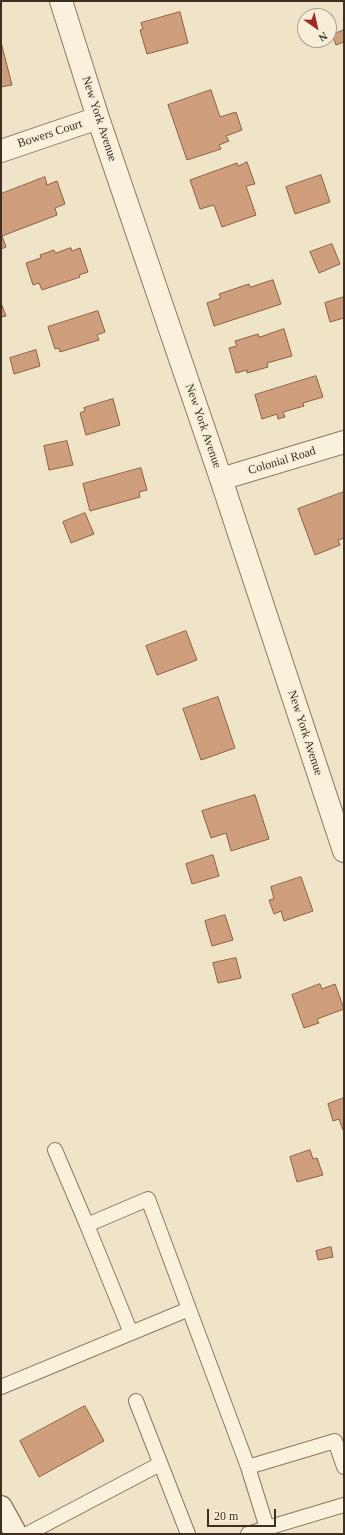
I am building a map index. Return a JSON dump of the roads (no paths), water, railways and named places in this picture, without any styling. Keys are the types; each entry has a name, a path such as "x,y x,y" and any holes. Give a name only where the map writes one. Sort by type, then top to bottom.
{"street":[{"name":"New York Avenue","path":"61,1 98,118 221,479 344,851"},
{"name":"Bowers Court","path":"1,151 98,118"},
{"name":"Colonial Road","path":"221,479 344,442"},
{"path":"1,1507 16,1534"}],"lane":[{"path":"55,1150 130,1333"},
{"path":"87,1225 148,1199 248,1467 267,1528"},
{"path":"1,1387 189,1309"},
{"path":"136,1401 188,1534"},
{"path":"248,1467 335,1441 344,1467"},
{"path":"27,1534 160,1464"},
{"path":"248,1534 344,1505"}]}
